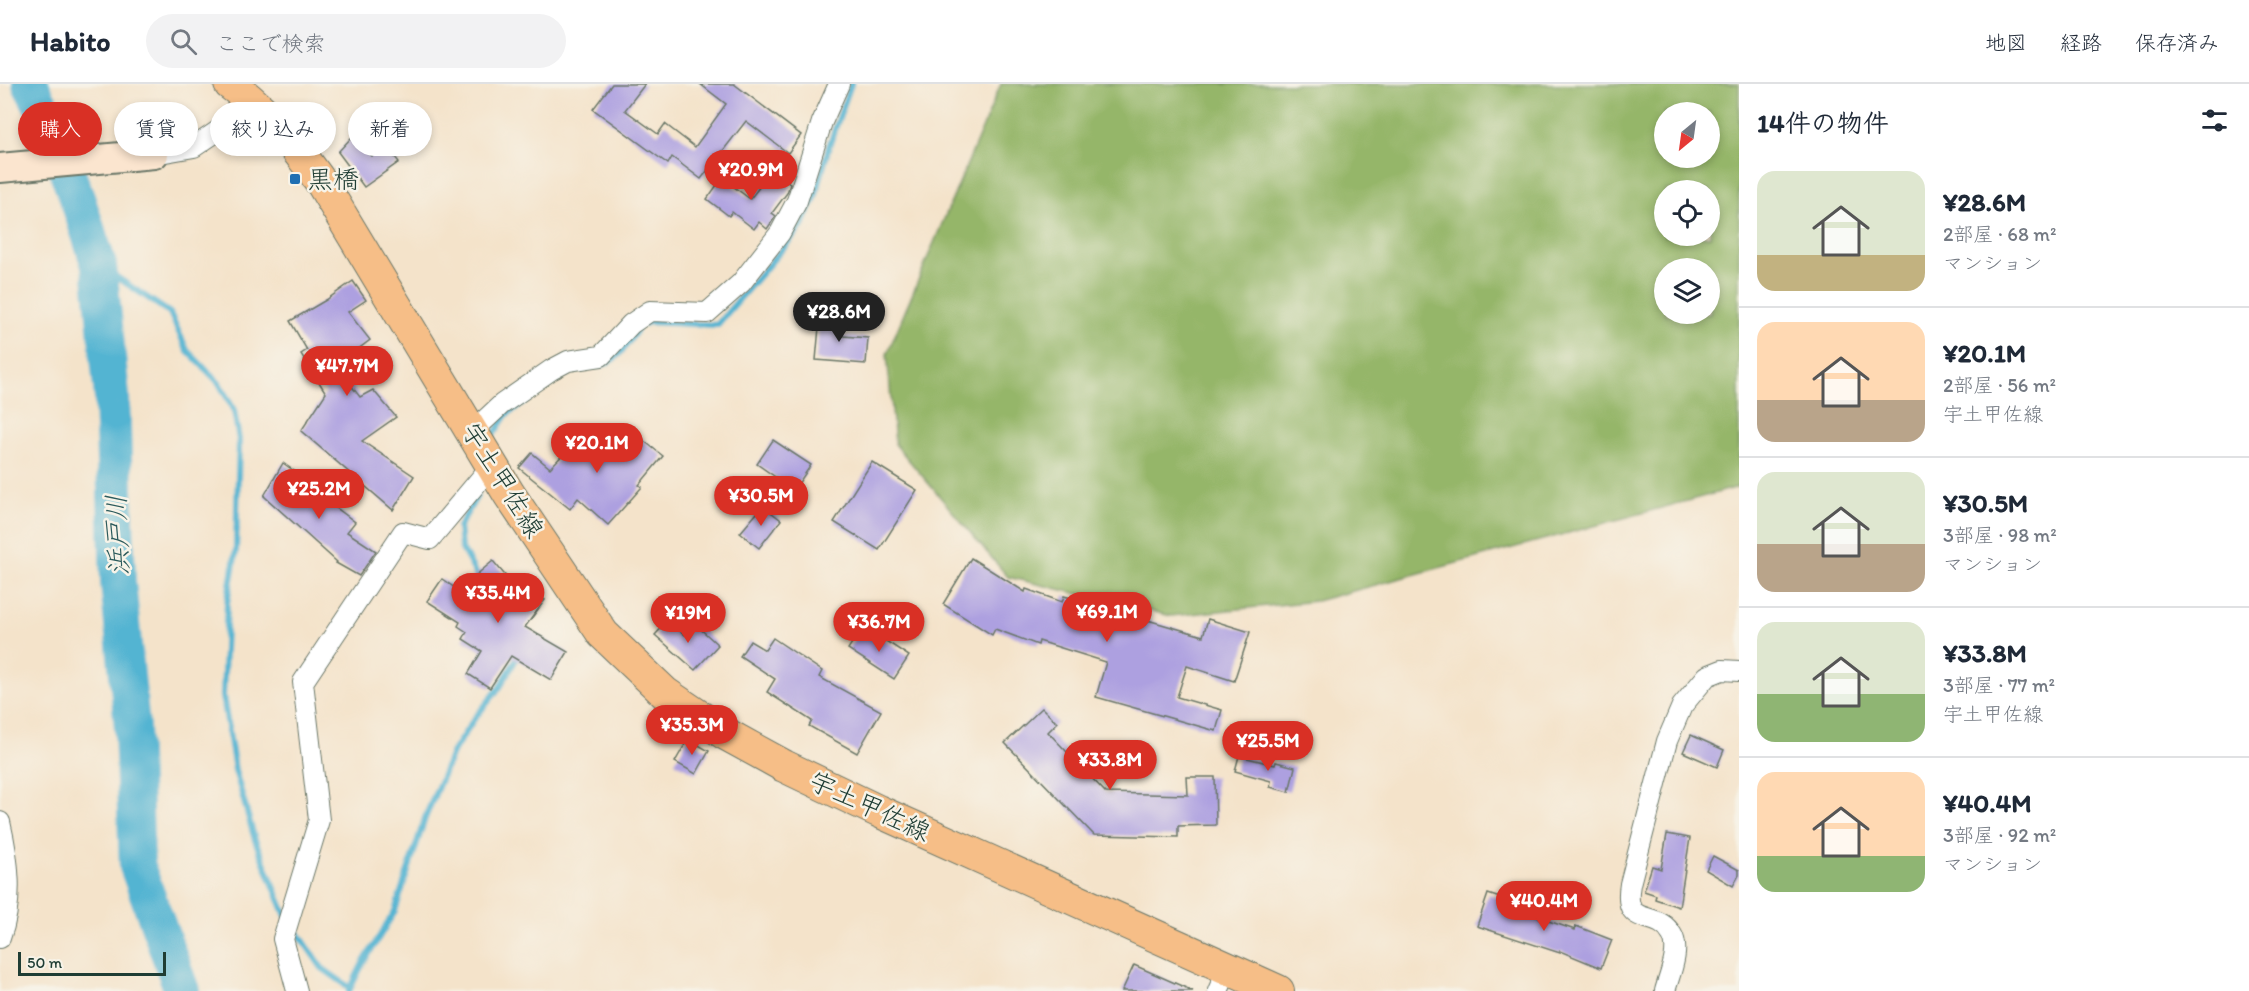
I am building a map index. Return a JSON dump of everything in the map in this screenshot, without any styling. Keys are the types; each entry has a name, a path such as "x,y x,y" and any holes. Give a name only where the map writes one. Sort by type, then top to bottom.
{"main road":[{"name":"宇土甲佐線","path":"238,90 293,142 324,185 509,494 603,634 665,693 724,733 784,766 1223,980 1278,991"}],"street":[{"path":"472,431 502,404 551,370 568,361 601,356 631,324 650,311 707,313 741,283 780,233 797,201 822,122 839,84"},
{"path":"198,144 222,128 238,90"},
{"path":"0,168 132,156"},
{"path":"297,991 283,939 318,820 303,682 403,532 430,539 493,464"},
{"path":"1665,991 1675,952 1673,936 1662,924 1638,915 1630,909 1628,900 1630,884 1667,741 1682,706 1707,676 1722,670 1739,671"},
{"path":"0,822 6,849 9,894 4,928 0,938"}],"green space":[{"path":"1001,84 1739,84 1739,487 1316,601 1171,616 1008,577 895,444 887,354"}],"building":[{"path":"612,84 645,84 625,110 658,134 665,124 695,147 726,104 700,84 734,84 801,135 788,153 746,121 701,179 672,157 668,164 593,109"},
{"path":"348,141 348,156 394,156 399,162 364,187 338,152"},
{"path":"772,171 790,184 787,193 772,213 776,216 767,229 759,222 754,229 732,212 729,216 707,199 722,178 750,199"},
{"path":"353,281 366,300 348,312 370,340 336,366 360,397 373,390 396,417 362,441 414,476 393,510 301,431 326,393 301,354 307,350 290,321"},
{"path":"820,316 844,318 843,336 868,338 866,364 816,360"},
{"path":"628,428 663,456 639,485 642,487 608,525 578,498 570,509 519,468 532,453 550,468 584,433 606,454"},
{"path":"773,440 811,465 794,490 757,464"},
{"path":"872,462 917,490 879,550 834,522"},
{"path":"283,463 318,488 315,492 355,522 347,532 376,551 359,576 336,563 264,496"},
{"path":"763,506 781,520 759,548 740,533"},
{"path":"971,558 1025,592 1026,589 1062,602 1064,596 1203,636 1208,619 1250,632 1234,681 1187,666 1177,697 1222,710 1216,731 1096,697 1106,662 1039,641 1038,645 995,629 992,635 943,604"},
{"path":"493,561 520,593 525,586 545,600 525,627 568,652 551,680 511,656 490,688 468,674 482,651 463,639 467,632 458,626 460,622 427,601 442,579 458,590"},
{"path":"668,621 685,635 695,624 718,645 695,670 655,635"},
{"path":"863,626 909,656 894,679 848,649"},
{"path":"773,638 822,671 819,677 881,711 857,753 809,726 812,721 767,692 775,679 740,656 750,641 765,650"},
{"path":"1042,708 1057,723 1048,732 1106,793 1188,795 1187,777 1215,777 1216,825 1178,826 1178,837 1094,835 1005,743"},
{"path":"1691,735 1724,750 1717,767 1683,752"},
{"path":"688,739 709,751 696,774 675,762"},
{"path":"1239,756 1275,765 1276,762 1295,767 1289,792 1270,787 1271,781 1235,771"},
{"path":"1667,834 1690,838 1679,907 1655,899 1656,895 1644,891 1652,866 1661,869"},
{"path":"1713,856 1739,870 1733,886 1706,870"},
{"path":"1488,894 1506,900 1504,906 1575,930 1576,926 1612,940 1601,968 1560,951 1560,953 1477,926"},
{"path":"1134,965 1193,991 1122,991"}],"waterway":[{"name":"浜戸川","path":"30,84 43,109 78,201 99,265 112,397 118,582 132,727 137,866 182,991"},
{"path":"645,324 647,322 717,325 802,226 814,201 829,146 851,84"},
{"path":"99,265 170,313 187,350 219,383 234,410 239,440 236,551 227,603 223,696 235,770 255,840 286,916"},
{"path":"597,366 616,357 637,330"},
{"path":"490,443 506,415 567,371 584,368"},
{"path":"477,496 459,527 461,547 480,581"},
{"path":"349,991 395,911 425,818 452,753 474,719 500,687 519,654"},
{"path":"292,924 322,968 349,987"}],"place":[{"name":"黒橋","path":"295,179"}]}
